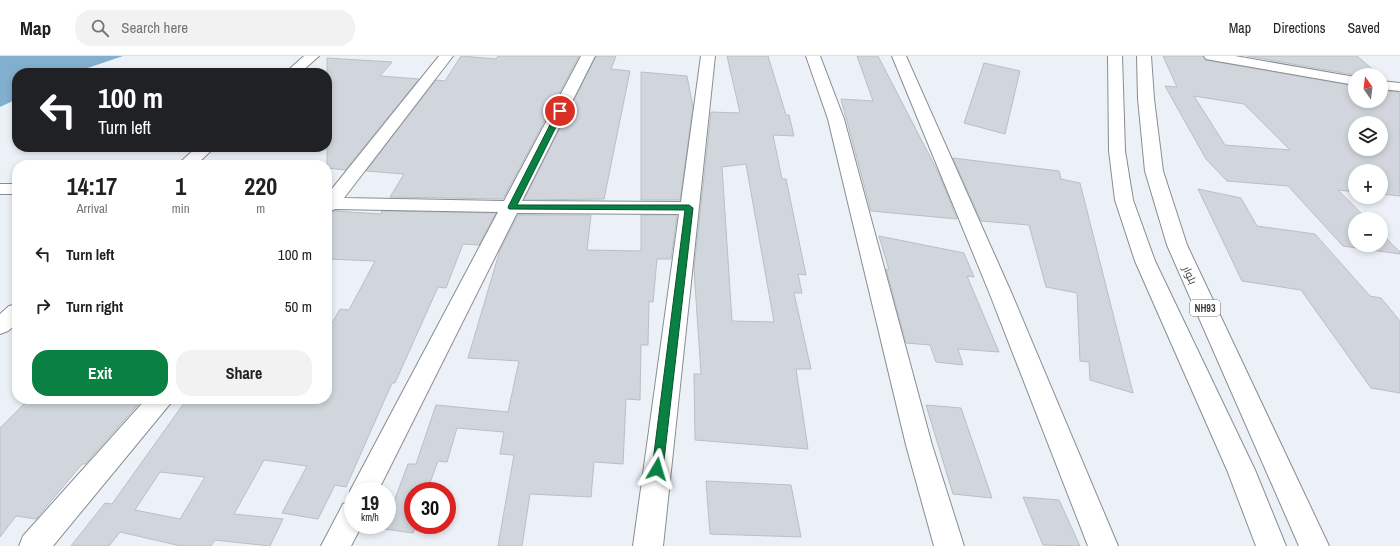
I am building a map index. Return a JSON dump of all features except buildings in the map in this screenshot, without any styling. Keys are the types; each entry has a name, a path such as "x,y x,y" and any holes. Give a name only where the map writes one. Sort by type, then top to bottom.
{"street":[{"path":"298,68 312,56"},
{"path":"332,199 446,56"},
{"path":"369,482 512,207 588,56"},
{"path":"648,546 708,56"},
{"path":"813,56 836,119 919,445 949,546"},
{"path":"899,56 1000,292 1103,546"},
{"path":"1115,56 1117,151 1124,200 1145,261 1241,470 1271,546"},
{"name":"بلوار","path":"1144,56 1146,99 1154,171 1177,245 1314,546"},
{"path":"1211,56 1348,80"},
{"path":"1388,86 1400,88"},
{"path":"192,160 201,152"},
{"path":"0,189 12,189"},
{"path":"332,204 689,208"},
{"path":"0,326 12,315"},
{"path":"34,546 157,404"},
{"path":"336,546 344,530"}],"water":[{"path":"0,56 123,56 88,68 12,68 12,101 0,107"}],"route":[{"path":"560,111 512,207 689,208 657,469"}]}
